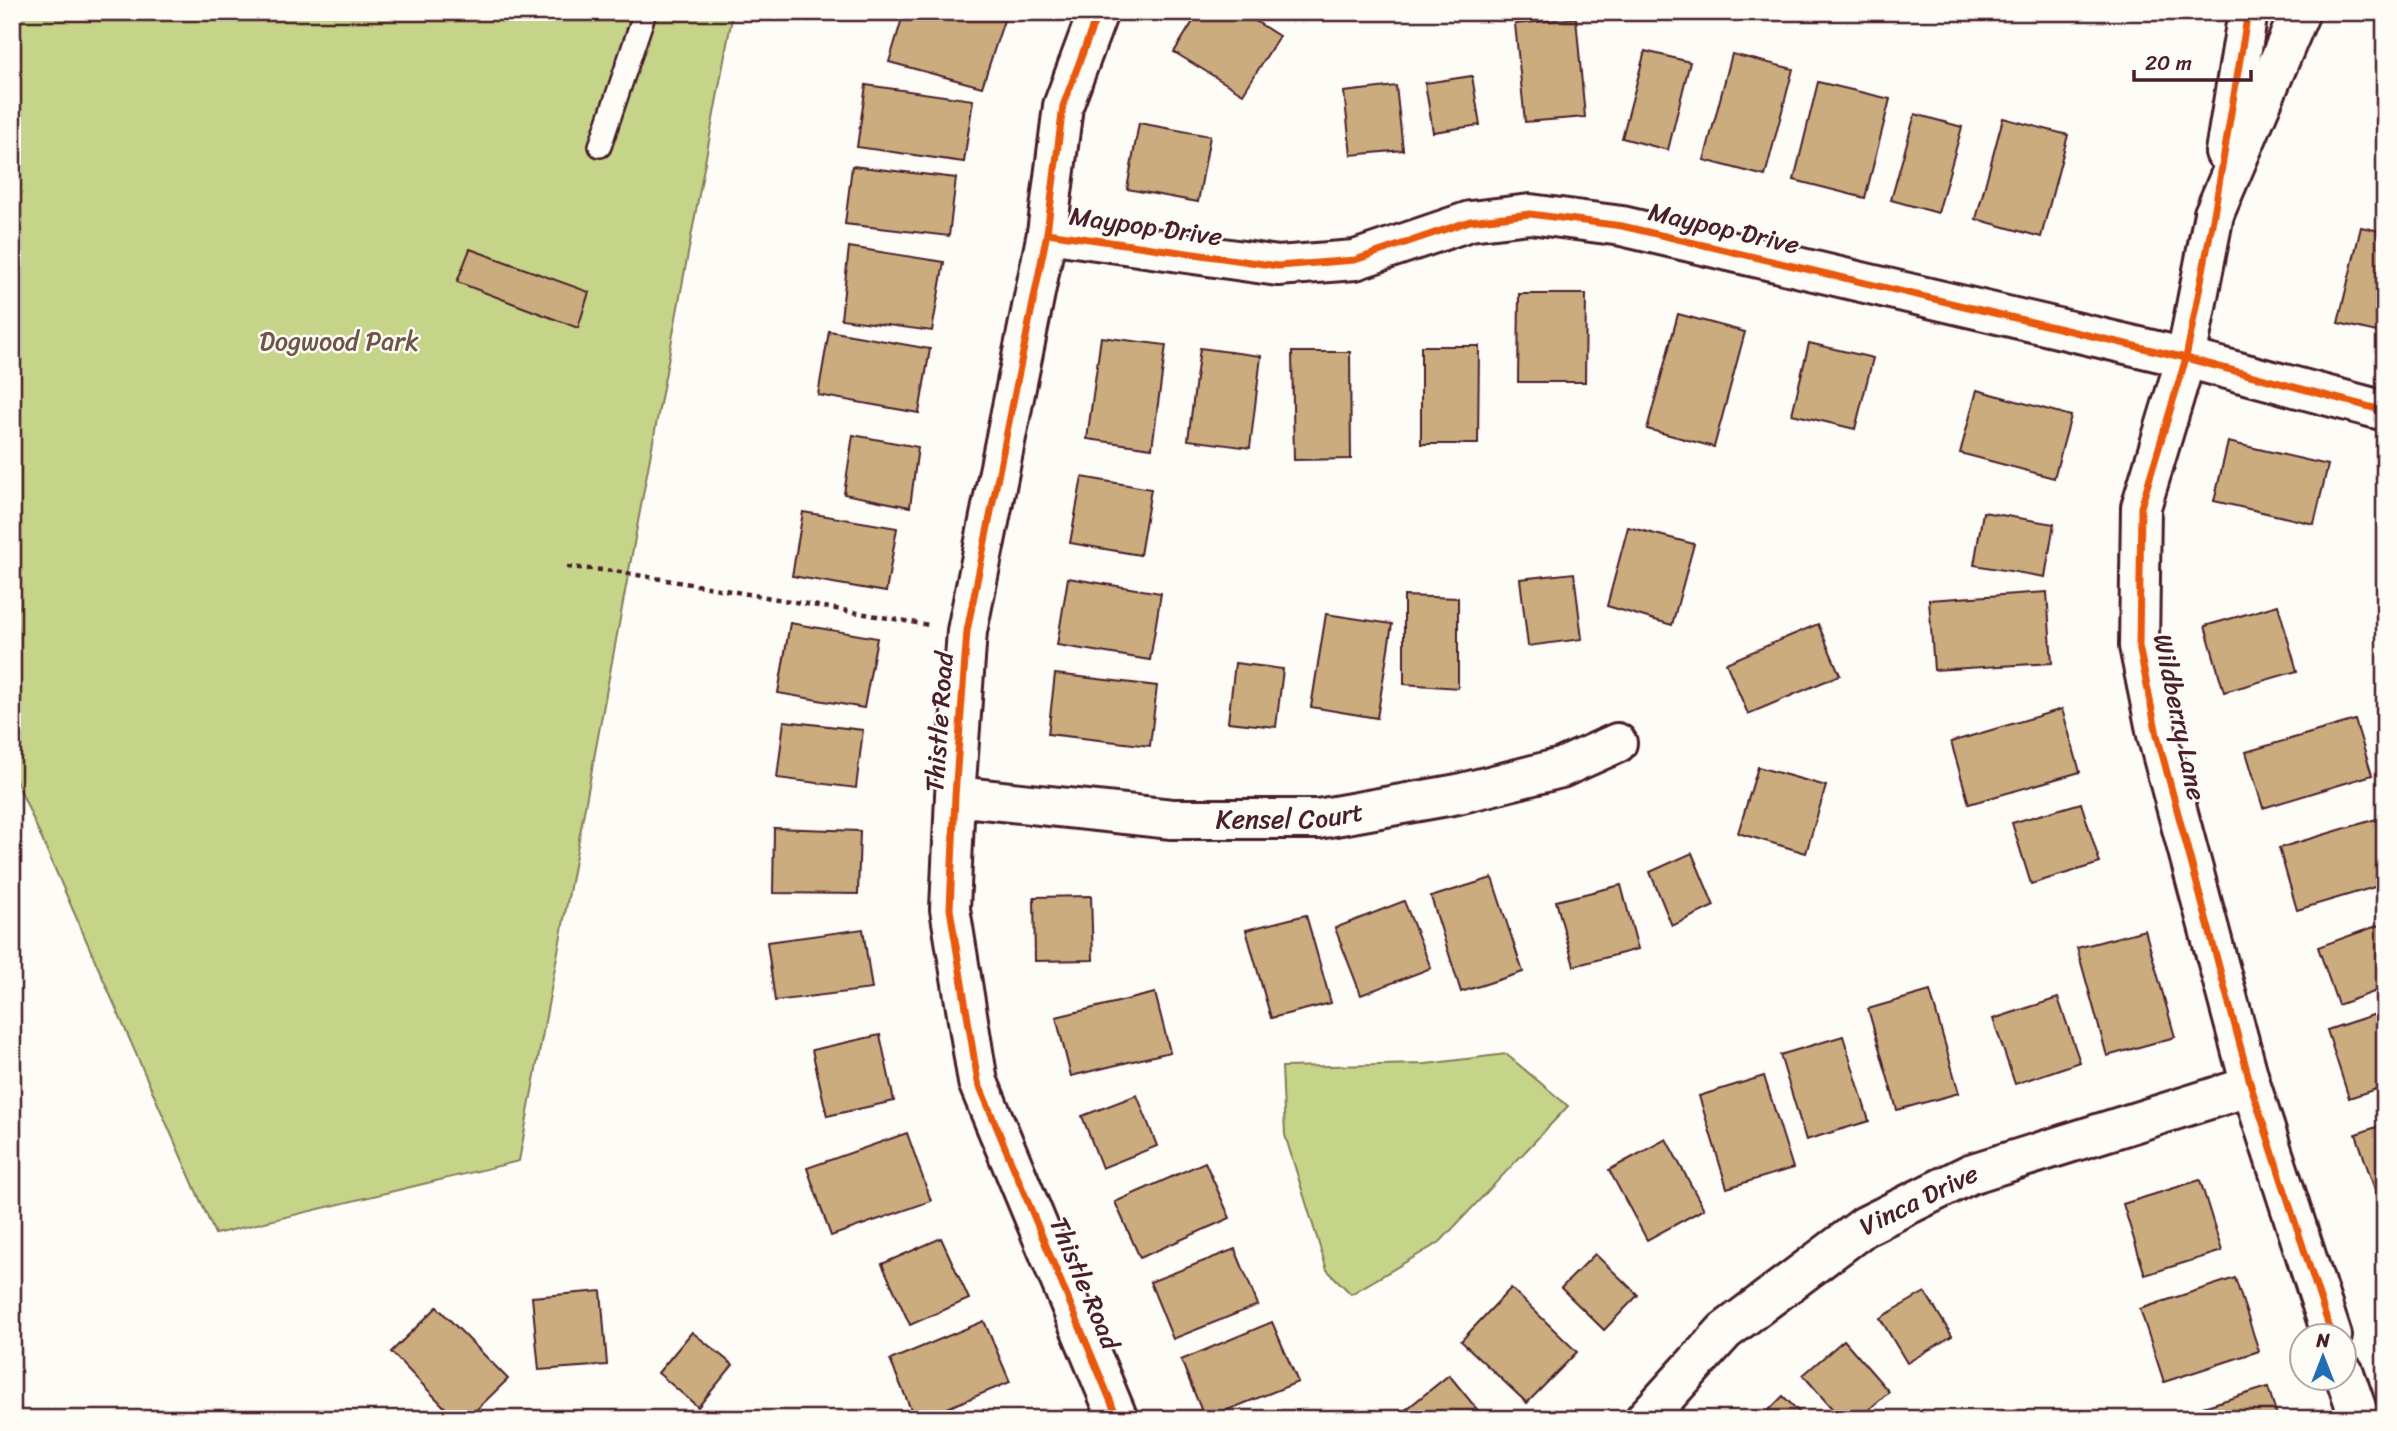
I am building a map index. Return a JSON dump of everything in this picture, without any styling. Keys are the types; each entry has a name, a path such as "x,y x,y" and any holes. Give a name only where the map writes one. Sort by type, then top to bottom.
{"street":[{"name":"Thistle Road","path":"1098,12 1063,106 1047,233 967,631 950,909 978,1082 1118,1419"},
{"name":"Wildberry Lane","path":"2248,12 2214,214 2186,358 2141,507 2138,646 2157,735 2251,1086 2327,1322"},
{"name":"Wildberry Lane","path":"2214,214 2300,12"},
{"name":"Maypop Drive","path":"1047,233 1278,266 1355,260 1470,221 1530,214 1622,226 2186,358 2385,411"},
{"name":"Kensel Court","path":"955,796 1172,820 1318,820 1458,794 1561,768 1617,743"},
{"name":"Vinca Drive","path":"1645,1419 1725,1331 1865,1226 1970,1174 2251,1086"},
{"path":"2351,1392 2360,1419"}],"lane":[{"path":"600,146 645,12"}],"path":[{"path":"567,567 614,571 967,631"}],"green space":[{"name":"Dogwood Park","path":"12,12 733,12 519,1161 215,1234 12,771"},
{"path":"1506,1054 1568,1106 1440,1242 1351,1294 1327,1270 1285,1135 1282,1067 1426,1064"}],"building":[{"path":"904,12 984,12 1004,20 982,87 889,62"},
{"path":"1199,12 1241,12 1279,36 1243,94 1174,52"},
{"path":"1576,18 1585,117 1525,122 1515,24"},
{"path":"1645,51 1690,62 1668,150 1622,138"},
{"path":"1732,54 1793,69 1765,176 1704,160"},
{"path":"1472,76 1480,125 1433,132 1425,83"},
{"path":"1818,82 1890,99 1865,198 1794,180"},
{"path":"866,85 973,100 964,162 857,147"},
{"path":"1396,86 1403,150 1351,155 1344,92"},
{"path":"1915,114 1962,127 1938,213 1891,200"},
{"path":"2003,118 2068,135 2041,237 1976,219"},
{"path":"1139,123 1210,136 1198,202 1127,189"},
{"path":"852,166 956,178 949,236 845,224"},
{"path":"2361,227 2385,232 2385,334 2338,323"},
{"path":"849,247 944,262 932,331 841,319"},
{"path":"470,249 589,292 578,328 457,282"},
{"path":"1519,294 1586,294 1585,382 1518,382"},
{"path":"1678,314 1745,332 1714,447 1647,429"},
{"path":"829,331 930,349 919,413 818,395"},
{"path":"1101,337 1166,345 1152,448 1087,439"},
{"path":"1809,343 1873,358 1855,429 1792,414"},
{"path":"1421,346 1479,346 1478,444 1421,444"},
{"path":"1200,348 1261,356 1250,448 1188,440"},
{"path":"1292,352 1350,352 1351,459 1294,460"},
{"path":"1977,390 2071,416 2054,478 1960,453"},
{"path":"853,435 918,447 910,507 844,494"},
{"path":"2228,442 2328,465 2314,524 2214,501"},
{"path":"1082,477 1151,489 1140,555 1070,543"},
{"path":"803,512 897,528 886,592 792,576"},
{"path":"1983,512 2054,524 2045,577 1974,565"},
{"path":"1628,527 1694,544 1672,625 1607,606"},
{"path":"1574,573 1582,639 1528,646 1520,579"},
{"path":"1068,578 1161,593 1150,660 1057,645"},
{"path":"2047,592 2052,663 1934,670 1929,600"},
{"path":"1404,596 1458,598 1458,688 1404,684"},
{"path":"2278,605 2297,671 2224,692 2205,626"},
{"path":"1326,614 1392,624 1377,718 1311,707"},
{"path":"790,623 877,638 864,708 778,693"},
{"path":"1818,624 1840,675 1748,714 1726,663"},
{"path":"1235,663 1283,669 1276,727 1228,722"},
{"path":"1055,674 1157,686 1150,746 1048,734"},
{"path":"2062,709 2080,772 1969,804 1951,742"},
{"path":"2355,720 2372,775 2263,808 2246,752"},
{"path":"784,721 863,730 856,788 777,778"},
{"path":"1758,767 1826,786 1806,853 1738,833"},
{"path":"2081,803 2100,863 2031,884 2012,823"},
{"path":"2383,817 2385,884 2297,910 2279,848"},
{"path":"774,828 860,831 858,894 773,893"},
{"path":"1692,853 1714,906 1672,926 1650,872"},
{"path":"1492,878 1523,972 1461,992 1431,897"},
{"path":"1621,885 1638,949 1574,966 1556,901"},
{"path":"1091,896 1093,960 1035,961 1034,897"},
{"path":"1404,901 1431,968 1361,995 1335,928"},
{"path":"1306,915 1331,1003 1271,1018 1246,930"},
{"path":"2385,923 2385,988 2338,1005 2318,947"},
{"path":"863,929 872,989 775,1001 767,942"},
{"path":"2145,930 2175,1037 2107,1056 2077,948"},
{"path":"1930,991 1959,1093 1897,1110 1868,1009"},
{"path":"1155,993 1170,1052 1071,1076 1056,1017"},
{"path":"2058,998 2080,1062 2015,1084 1993,1019"},
{"path":"2385,1011 2385,1086 2349,1098 2327,1030"},
{"path":"880,1035 894,1101 827,1116 812,1050"},
{"path":"1843,1036 1869,1121 1806,1140 1780,1055"},
{"path":"1764,1076 1793,1168 1727,1188 1699,1096"},
{"path":"1137,1095 1157,1146 1102,1168 1082,1116"},
{"path":"2385,1124 2385,1193 2377,1196 2356,1134"},
{"path":"907,1133 931,1201 831,1236 807,1168"},
{"path":"1666,1139 1704,1209 1647,1240 1609,1170"},
{"path":"1205,1162 1230,1218 1140,1258 1115,1202"},
{"path":"2200,1180 2222,1251 2145,1275 2123,1204"},
{"path":"941,1238 969,1299 910,1325 882,1264"},
{"path":"1235,1249 1258,1305 1173,1339 1150,1282"},
{"path":"1595,1254 1638,1295 1604,1330 1561,1288"},
{"path":"2235,1278 2259,1351 2164,1382 2140,1309"},
{"path":"1511,1288 1577,1352 1527,1403 1461,1341"},
{"path":"601,1291 607,1365 539,1370 532,1297"},
{"path":"1925,1292 1952,1336 1907,1363 1880,1318"},
{"path":"437,1307 508,1379 467,1419 456,1419 391,1352"},
{"path":"984,1321 1010,1382 921,1419 915,1419 890,1360"},
{"path":"1272,1322 1298,1382 1205,1419 1181,1360"},
{"path":"692,1332 733,1365 698,1407 658,1373"},
{"path":"1844,1340 1889,1392 1858,1419 1841,1419 1803,1375"},
{"path":"1449,1375 1485,1419 1400,1419 1398,1416"},
{"path":"2268,1387 2278,1419 2206,1419 2203,1407"},
{"path":"1783,1396 1806,1419 1760,1419"}],"cycle path":[{"path":"1098,12 1063,106 1047,233 967,631 950,909 978,1082 1118,1419"},
{"path":"2248,12 2214,214 2186,358 2141,507 2139,646 2157,735 2251,1086 2327,1322"},
{"path":"1047,233 1278,266 1355,260 1470,221 1530,214 1622,226 2186,358 2385,411"}]}
